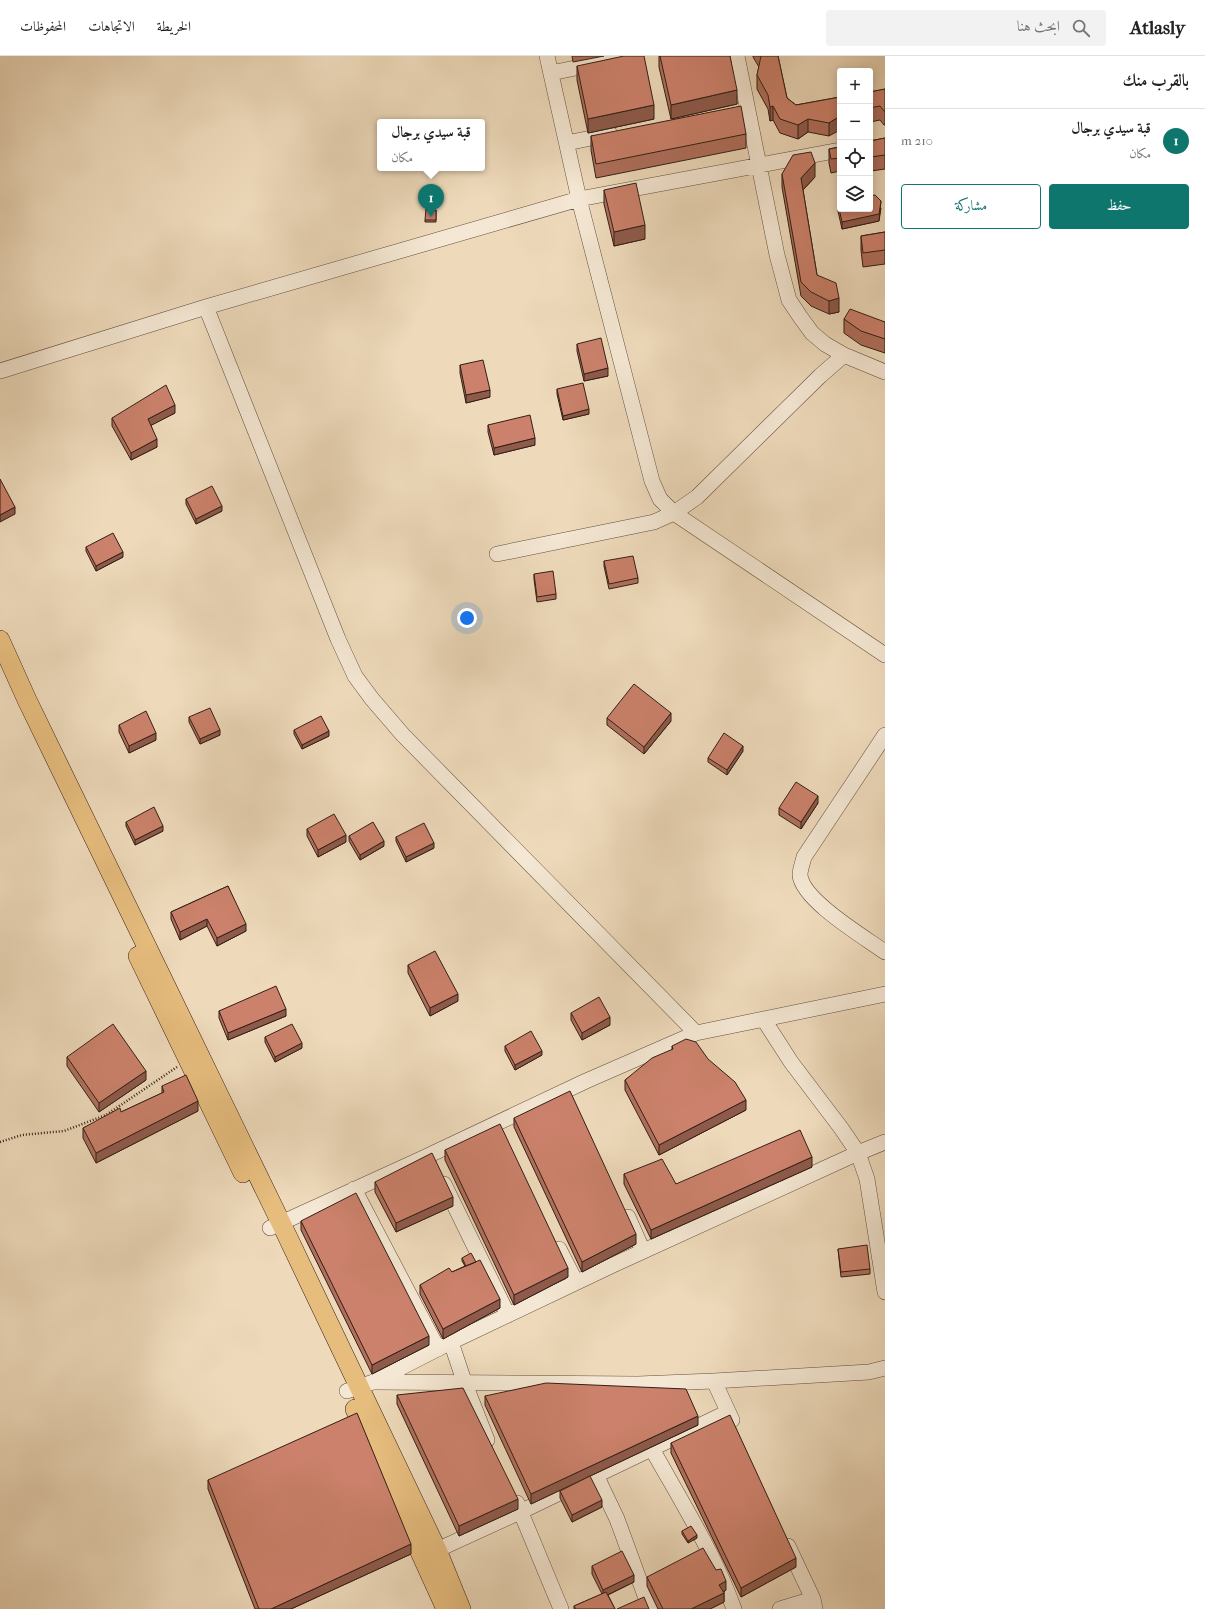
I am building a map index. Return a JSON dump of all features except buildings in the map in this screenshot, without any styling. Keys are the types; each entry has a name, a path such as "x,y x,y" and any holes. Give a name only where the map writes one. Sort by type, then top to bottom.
{"main road":[{"path":"0,640 276,1225"},
{"path":"0,670 188,1059 359,1386 437,1550 462,1609"},
{"path":"359,1386 446,1609"}],"street":[{"path":"547,56 579,200 652,481 660,499 674,513 885,655"},
{"path":"551,73 634,56"},
{"path":"737,56 777,254 789,300 800,318 812,333 825,344 844,355 885,372"},
{"path":"733,110 748,106"},
{"path":"567,143 627,131"},
{"path":"0,371 206,307 579,200 837,151"},
{"path":"206,307 338,639 355,676 372,699 403,735 696,1033"},
{"path":"497,554 654,522 674,513 697,497 820,376 844,355"},
{"path":"885,735 804,857 800,875 806,890 819,904 885,952"},
{"path":"276,1225 430,1155 569,1089 696,1033 885,994"},
{"path":"764,1020 791,1062 858,1153 866,1179 885,1292"},
{"path":"569,1089 575,1103"},
{"path":"497,1123 504,1137"},
{"path":"359,1386 576,1282 885,1142"},
{"path":"430,1155 508,1315"},
{"path":"354,1189 465,1384 495,1455"},
{"path":"621,1202 643,1251"},
{"path":"552,1234 576,1282"},
{"path":"359,1386 465,1384 638,1384 869,1372 885,1368"},
{"path":"714,1381 738,1434"},
{"path":"437,1550 596,1476 728,1412"},
{"path":"652,1448 709,1550 726,1586 734,1609"},
{"path":"596,1476 616,1519 650,1609"},
{"path":"512,1490 562,1609"},
{"path":"780,1609 814,1604 783,1535"}],"path":[{"path":"0,1142 22,1135 64,1131 106,1115 188,1059"}],"place":[{"name":"قبة سيدي برجال","path":"431,217"}]}
